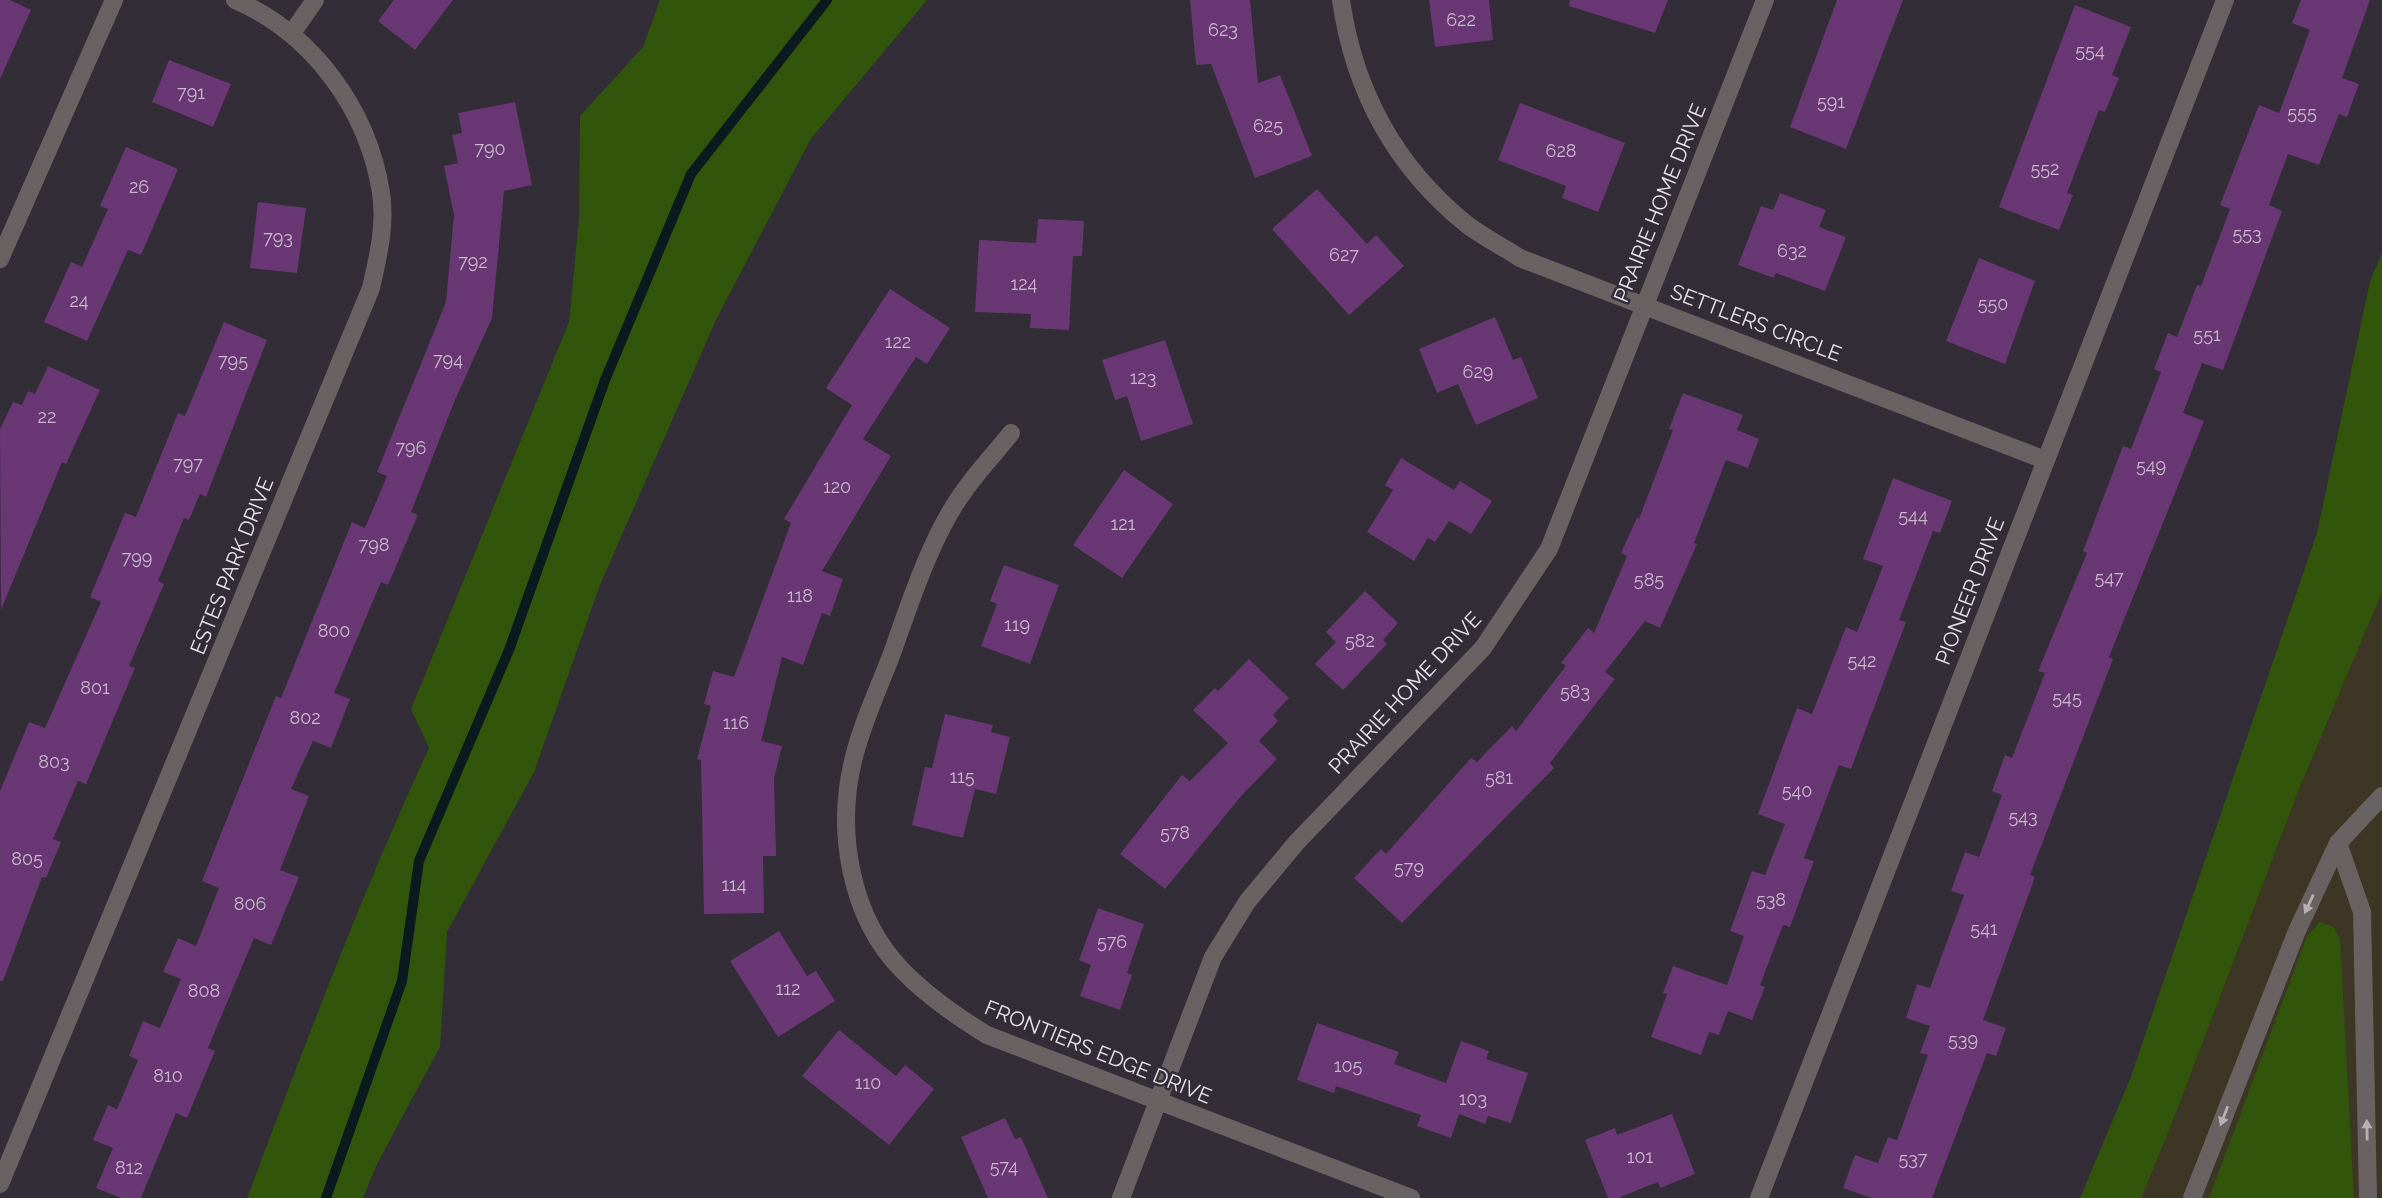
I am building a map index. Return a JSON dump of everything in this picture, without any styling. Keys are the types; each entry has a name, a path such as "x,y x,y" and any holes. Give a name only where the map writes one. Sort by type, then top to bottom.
{"street":[{"path":"0,259 114,0"},
{"name":"ESTES PARK DRIVE","path":"0,1184 371,288 382,243 382,195 370,144 350,105 322,64 292,33 262,12 235,0"},
{"path":"292,33 315,0"},
{"name":"SETTLERS CIRCLE","path":"1341,0 1347,38 1359,80 1385,132 1419,181 1467,225 1520,258 1644,303 2045,460"},
{"name":"PRAIRIE HOME DRIVE","path":"1121,1198 1213,957 1247,902 1297,843 1483,648 1549,549 1765,0"},
{"name":"PIONEER DRIVE","path":"1759,1198 2225,0"},
{"name":"FRONTIERS EDGE DRIVE","path":"1011,433 963,492 945,524 911,601 853,760 845,808 848,862 860,899 876,932 900,969 942,1006 987,1035 1411,1198"},
{"path":"2192,1198 2297,930 2338,843 2382,796"},
{"path":"2338,843 2362,912 2368,1198"}],"shaded area":[{"path":"2382,461 2382,1198 2092,1198"}],"green space":[{"path":"660,0 927,0 810,140 716,320 600,585 534,772 447,932 440,1047 377,1164 363,1198 247,1198 357,915 429,748 411,709 569,322 579,219 580,116 643,47"},
{"path":"2382,253 2382,592 2299,789 2141,1198 2080,1198 2130,1079 2317,533 2370,281"},
{"path":"2320,922 2334,927 2340,939 2354,1198 2209,1198 2307,936"}],"building":[{"path":"0,0 10,0 31,10 0,79"},
{"path":"394,0 453,0 415,50 378,21"},
{"path":"1190,0 1250,0 1258,83 1280,75 1312,156 1255,178 1211,64 1196,65"},
{"path":"1429,0 1489,0 1493,40 1435,47"},
{"path":"1570,0 1668,0 1655,33 1569,6"},
{"path":"1837,0 1903,0 1846,149 1790,127"},
{"path":"2301,0 2370,0 2342,78 2359,84 2347,117 2339,114 2319,165 2288,154 2269,205 2282,211 2223,370 2202,363 2183,413 2204,421 2109,657 2113,659 2030,875 2035,877 1983,1020 2006,1028 1996,1056 1987,1053 1932,1198 1872,1198 1843,1188 1855,1155 1878,1163 1888,1137 1897,1140 1928,1055 1920,1053 1930,1026 1906,1018 1917,984 1930,988 1964,895 1951,891 1965,852 1979,857 2002,795 1992,791 2005,755 2012,758 2045,673 2038,671 2087,553 2083,551 2123,446 2131,449 2161,372 2154,369 2168,333 2177,337 2197,285 2201,286 2230,209 2220,205 2259,105 2279,113 2310,30 2292,23"},
{"path":"2075,5 2131,27 2112,75 2119,78 2105,112 2099,110 2067,193 2073,195 2059,230 1999,207"},
{"path":"169,60 231,84 213,127 152,102"},
{"path":"515,102 532,185 504,191 492,318 455,400 411,512 418,515 388,585 381,582 334,693 350,699 331,748 313,741 291,789 309,796 280,870 299,877 271,945 254,938 208,1048 215,1051 187,1118 176,1113 141,1198 121,1198 96,1188 113,1148 93,1140 108,1105 117,1109 138,1060 129,1056 143,1021 160,1028 181,979 163,972 178,938 196,946 219,888 202,881 276,696 281,698 352,522 365,528 387,476 377,472 446,302 454,215 444,166 458,163 452,135 462,133 458,113"},
{"path":"1520,103 1625,143 1598,212 1562,198 1566,186 1498,160"},
{"path":"126,147 178,169 141,255 128,250 87,341 44,322 71,262 82,267 108,209 100,206"},
{"path":"1317,189 1367,244 1376,235 1404,266 1349,315 1272,229"},
{"path":"1780,193 1826,210 1819,227 1846,237 1825,291 1776,273 1774,278 1738,265 1761,206 1773,210"},
{"path":"258,202 306,208 297,273 250,268"},
{"path":"1038,219 1084,221 1082,256 1073,256 1069,330 1030,328 1031,314 975,312 979,240 1036,243"},
{"path":"1979,258 2035,281 2005,364 1946,341"},
{"path":"890,289 950,328 927,364 916,357 863,439 891,456 822,571 843,579 830,616 822,613 803,665 782,657 761,741 782,746 774,778 776,856 763,856 764,913 704,914 701,760 697,759 711,706 704,704 713,671 734,677 791,523 784,519 852,405 826,388"},
{"path":"1495,317 1513,360 1521,357 1538,398 1476,425 1458,384 1437,393 1419,349"},
{"path":"224,322 267,340 206,497 200,494 189,520 184,518 158,581 164,584 129,666 135,668 86,784 78,781 53,839 61,842 46,878 42,877 3,981 0,981 0,791 29,722 45,728 101,602 90,597 125,513 136,517 178,413 185,416"},
{"path":"1165,340 1193,424 1141,441 1127,396 1115,400 1102,360"},
{"path":"48,366 100,390 66,464 62,462 1,610 0,429 13,402 22,405 28,391 35,394"},
{"path":"1683,393 1743,415 1737,430 1759,439 1748,468 1726,460 1694,543 1697,544 1660,628 1645,621 1605,672 1615,679 1550,763 1554,768 1402,923 1354,878 1381,849 1386,854 1471,758 1477,762 1512,726 1516,731 1566,666 1561,663 1588,628 1594,633 1627,556 1621,553 1637,518 1639,519 1673,430 1669,429"},
{"path":"1401,458 1454,490 1460,481 1492,501 1471,534 1449,521 1435,542 1428,538 1414,561 1367,532 1393,490 1385,485"},
{"path":"1124,470 1173,504 1122,578 1073,545"},
{"path":"1893,478 1952,501 1940,533 1933,531 1899,620 1906,622 1851,769 1839,765 1804,858 1814,861 1790,927 1783,925 1760,985 1765,987 1752,1020 1728,1011 1719,1035 1709,1032 1701,1055 1651,1037 1667,994 1663,993 1673,966 1727,985 1744,936 1730,931 1752,871 1765,875 1785,824 1758,814 1797,708 1812,714 1846,627 1857,632 1883,566 1863,559"},
{"path":"1004,565 1059,585 1030,664 981,646 997,604 990,601"},
{"path":"1365,591 1398,623 1383,640 1387,644 1343,690 1315,664 1336,642 1326,632"},
{"path":"1249,659 1289,698 1273,715 1278,721 1259,741 1277,759 1242,795 1165,889 1120,854 1182,775 1190,781 1228,743 1193,710 1215,688 1218,691"},
{"path":"945,714 993,725 991,732 1010,737 996,794 975,789 963,838 912,825 925,767 932,768"},
{"path":"1098,908 1144,924 1127,973 1132,975 1120,1010 1080,996 1091,965 1079,960"},
{"path":"779,931 807,976 816,971 835,1001 778,1037 730,961"},
{"path":"1317,1023 1399,1052 1394,1064 1446,1083 1461,1041 1489,1051 1486,1059 1528,1073 1511,1123 1488,1116 1485,1124 1459,1114 1451,1138 1417,1126 1421,1115 1336,1086 1334,1093 1297,1080"},
{"path":"839,1030 896,1076 905,1065 934,1089 889,1145 802,1076"},
{"path":"1672,1114 1695,1174 1660,1188 1658,1182 1618,1198 1608,1198 1585,1140 1615,1128 1617,1135"},
{"path":"1005,1118 1015,1139 1021,1137 1048,1198 988,1198 961,1137"}],"waterway":[{"path":"326,1198 402,981 419,861 509,650 605,380 691,174 827,0"}]}
